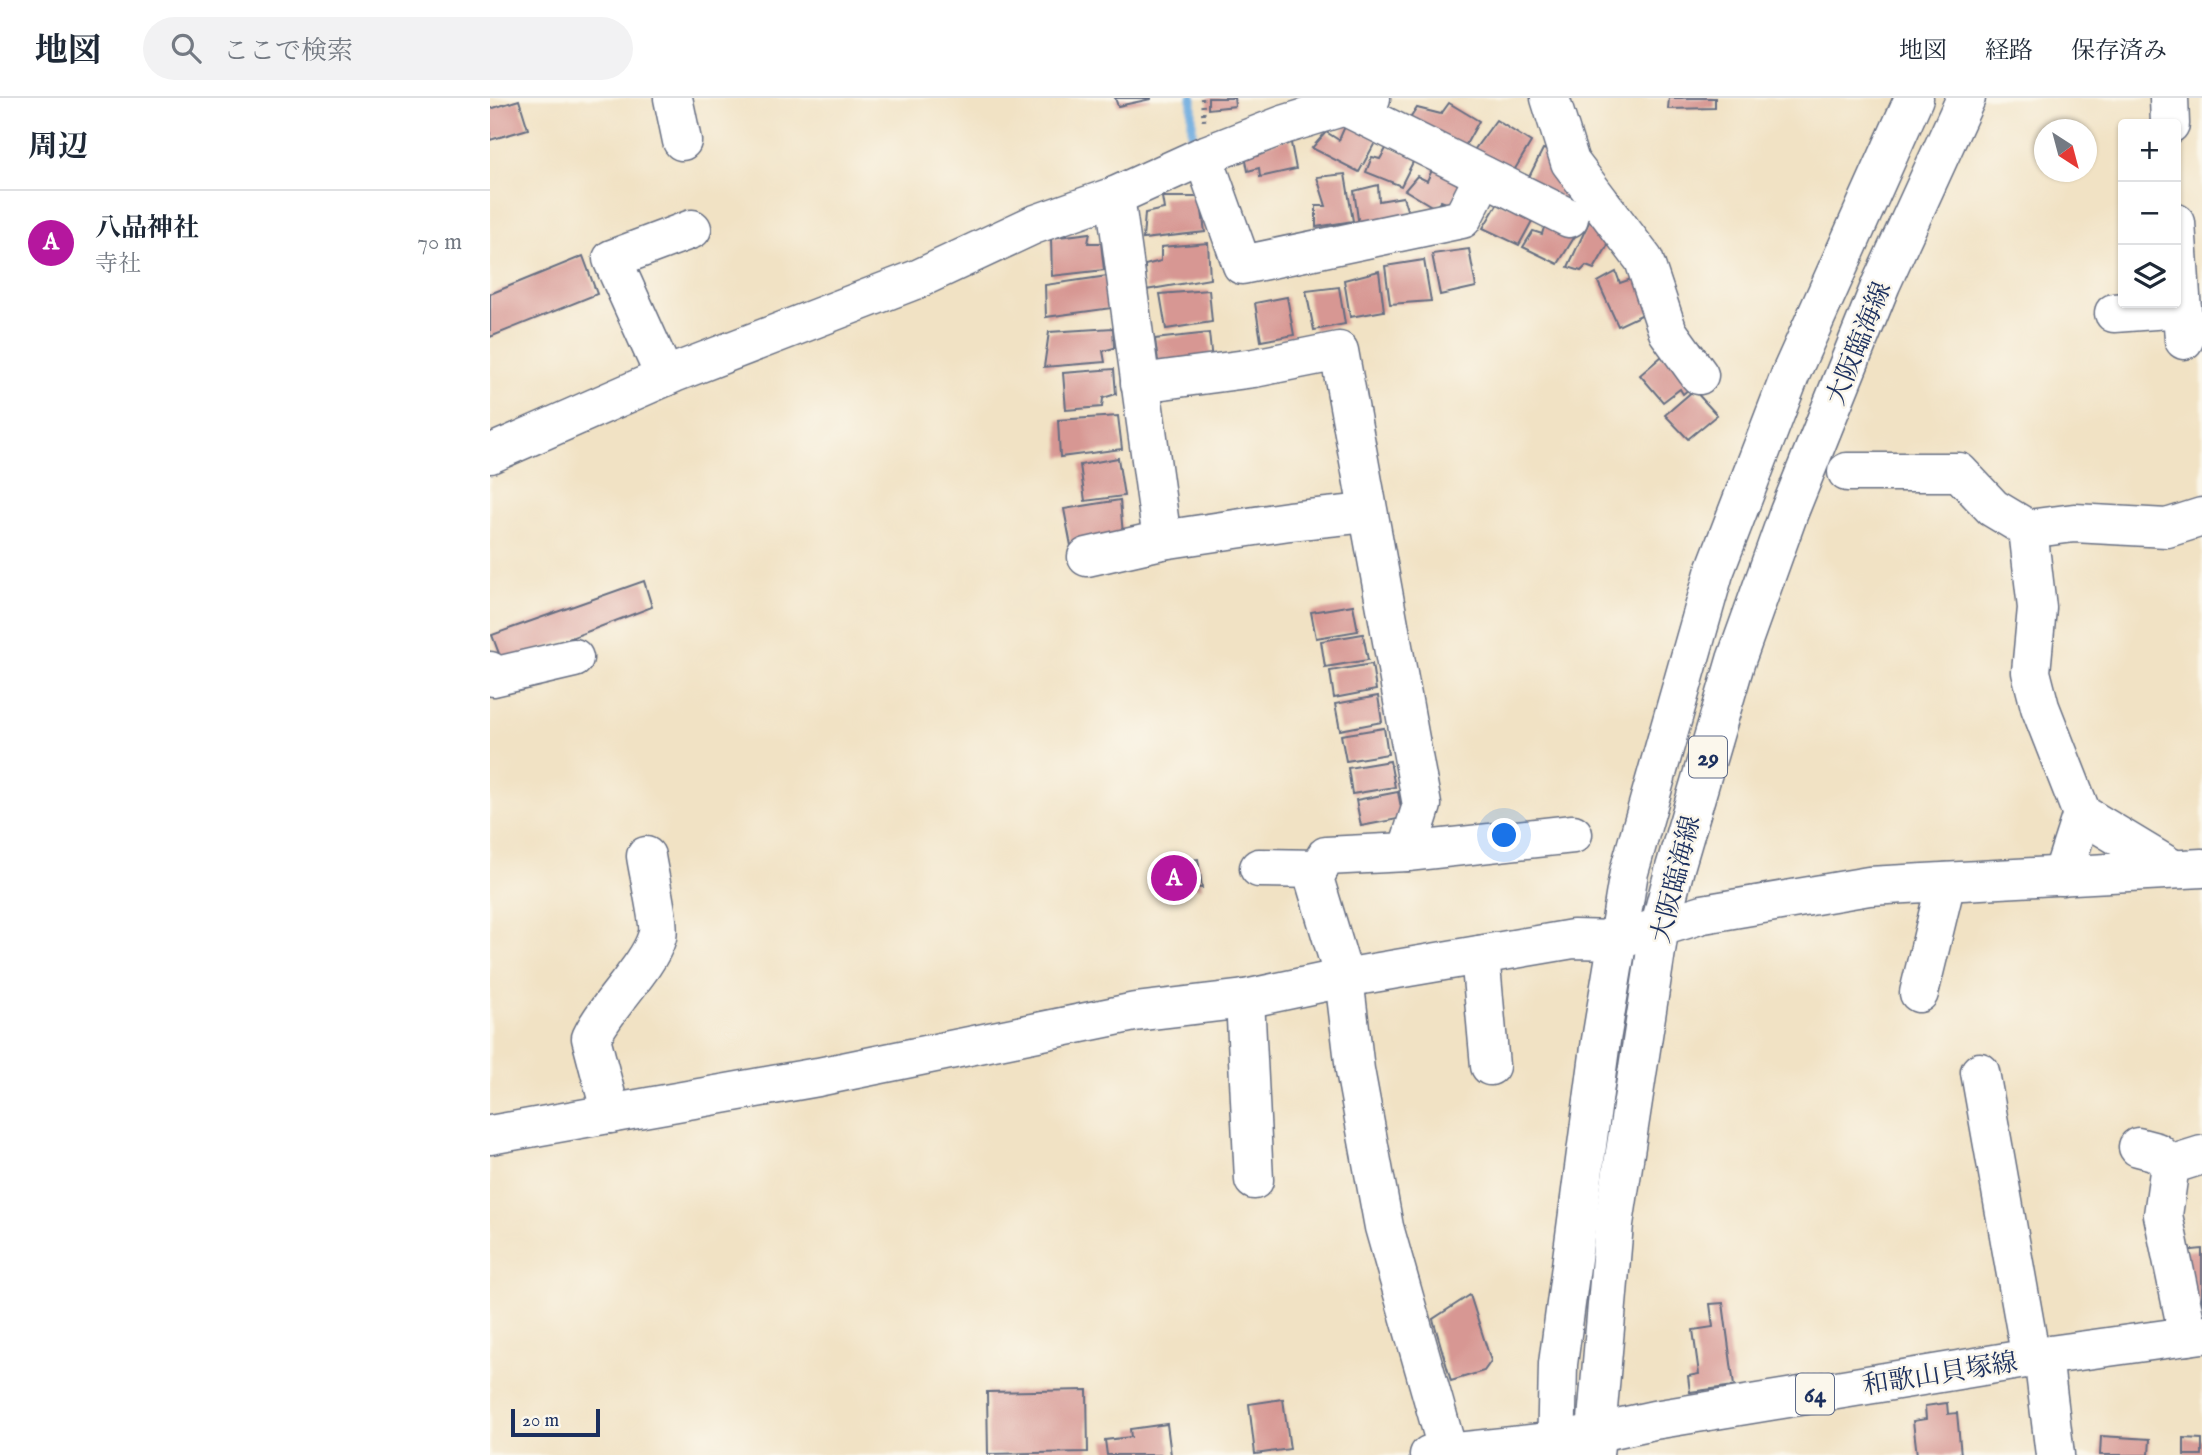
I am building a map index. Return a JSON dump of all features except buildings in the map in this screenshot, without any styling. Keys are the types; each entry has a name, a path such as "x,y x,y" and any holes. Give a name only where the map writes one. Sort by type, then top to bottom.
{"street":[{"path":"673,98 682,141"},
{"path":"1550,98 1570,162 1644,260 1668,332 1699,375"},
{"path":"1866,204 1895,98"},
{"name":"大阪臨海線","path":"1576,1447 1558,1364 1601,1040 1629,873 1714,573 1791,373 1914,98"},
{"name":"大阪臨海線","path":"1576,1447 1660,925 1736,660 1785,524 1881,284 1966,98"},
{"path":"2169,98 2177,119"},
{"path":"490,454 665,377 920,278 1033,225 1115,195 1203,156 1283,125 1357,102 1484,176 1569,218"},
{"path":"1203,156 1242,265 1462,219 1484,176"},
{"path":"1115,195 1162,540"},
{"path":"665,377 612,259 692,229"},
{"path":"2114,313 2183,324 2185,244"},
{"path":"1140,383 1254,368 1339,351 1422,805 1407,852"},
{"path":"1847,472 1959,472 1993,508 2028,529 2074,523 2167,528 2202,517"},
{"path":"1087,557 1162,540 1289,521 1367,513"},
{"path":"2028,529 2037,608 2031,672 2040,707 2082,814 2062,876"},
{"path":"490,671 493,677 574,659"},
{"path":"2082,814 2188,868"},
{"path":"1439,1454 1384,1227 1355,1070 1345,978 1314,878 1326,856 1407,852 1573,834"},
{"path":"611,1114 591,1038 602,1016 633,977 658,936 646,856"},
{"path":"1259,868 1320,869"},
{"path":"490,1135 949,1052 1135,1012 1245,999 1345,978 1583,938 1618,940 1703,914 1870,886 2188,868"},
{"path":"1919,993 1946,882"},
{"path":"1480,955 1490,1066"},
{"path":"1245,999 1254,1180"},
{"path":"1980,1072 2056,1455"},
{"path":"2170,1156 2163,1215 2195,1335"},
{"name":"和歌山貝塚線","path":"1439,1454 1576,1447 1654,1420 2037,1357 2195,1335"}],"waterway":[{"path":"1192,98 1192,138"}],"place":[{"name":"八品神社","path":"1174,878"}]}
